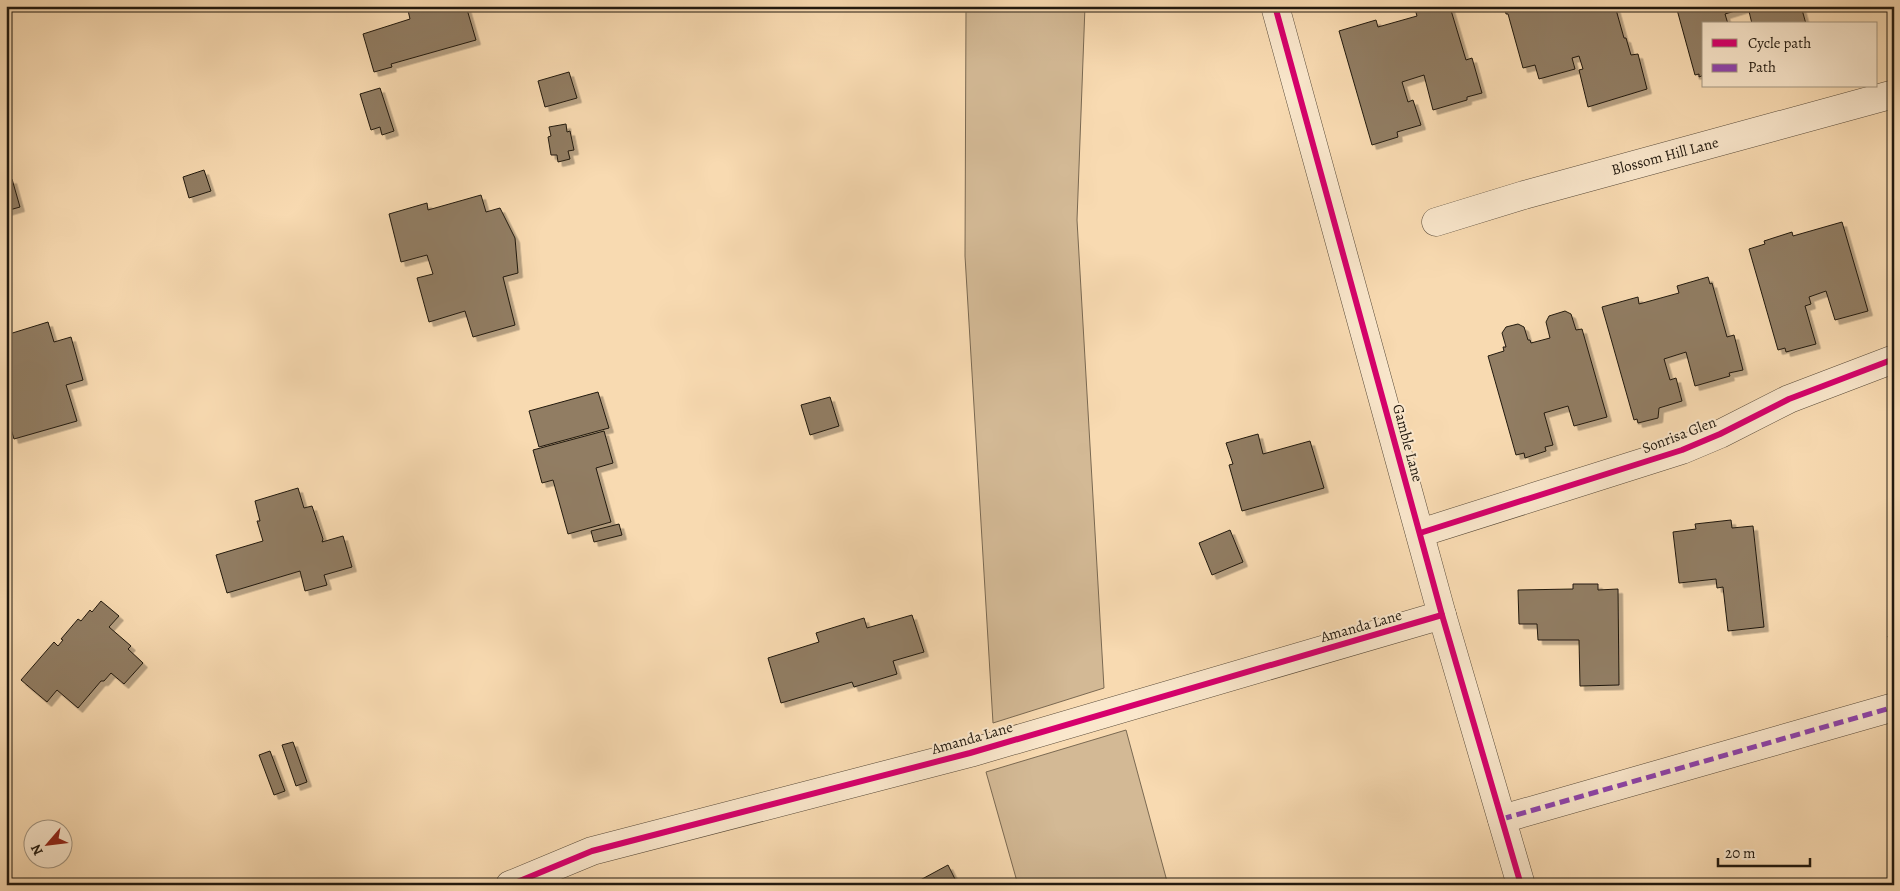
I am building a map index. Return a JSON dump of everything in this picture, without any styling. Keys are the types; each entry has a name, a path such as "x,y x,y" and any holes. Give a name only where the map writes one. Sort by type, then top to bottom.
{"street":[{"name":"Gamble Lane","path":"1275,6 1442,615 1521,885"},
{"name":"Blossom Hill Lane","path":"1436,222 1524,195 1894,94"},
{"name":"Sonrisa Glen","path":"1420,533 1682,450 1720,434 1789,399 1894,359"},
{"name":"Amanda Lane","path":"510,885 592,851 970,753 1442,615"},
{"path":"1502,819 1894,707"}],"shaded area":[{"path":"966,6 1085,6 1077,220 1104,688 993,723 965,256"},
{"path":"1126,730 1168,885 1018,885 986,772"}],"building":[{"path":"407,6 466,6 476,40 391,64 392,67 374,72 363,34 410,19"},
{"path":"1419,6 1450,7 1466,60 1472,58 1482,93 1467,97 1467,100 1433,110 1424,75 1402,82 1408,102 1413,100 1421,125 1397,132 1398,137 1372,145 1339,31 1376,20 1378,27 1417,16 1415,9 1420,8"},
{"path":"1504,6 1615,6 1631,55 1638,54 1647,89 1588,107 1579,70 1583,69 1579,56 1572,58 1575,69 1539,79 1535,65 1523,68"},
{"path":"1676,6 1801,6 1805,22 1752,22 1748,7 1725,14 1727,22 1702,22 1702,76 1699,77 1699,74 1695,75"},
{"path":"569,72 577,98 545,107 538,81"},
{"path":"380,88 394,131 382,135 380,127 371,130 360,94"},
{"path":"566,124 567,132 570,131 574,150 568,151 570,159 558,162 557,155 551,155 548,137 551,136 549,127"},
{"path":"204,170 211,191 189,198 183,177"},
{"path":"6,173 8,180 12,179 20,207 6,211"},
{"path":"481,195 486,212 500,208 515,238 518,273 503,277 515,325 473,337 465,311 429,322 417,278 433,274 427,255 401,262 389,214 427,203 428,210"},
{"path":"1842,222 1868,311 1835,320 1826,291 1809,297 1811,304 1805,306 1816,344 1786,352 1785,348 1778,350 1749,249 1765,244 1764,241 1792,232 1793,236"},
{"path":"1708,277 1710,284 1712,283 1727,337 1734,335 1743,370 1729,373 1730,376 1695,386 1686,352 1664,359 1670,380 1676,378 1682,401 1659,408 1658,418 1638,423 1637,419 1634,420 1602,307 1638,297 1639,304 1679,293 1677,286"},
{"path":"1565,311 1571,314 1576,330 1582,329 1607,417 1574,426 1568,406 1544,413 1553,445 1545,447 1546,451 1525,458 1524,453 1516,455 1488,356 1504,351 1503,347 1506,347 1502,333 1506,327 1518,324 1524,327 1528,340 1531,343 1550,338 1546,322 1549,316"},
{"path":"48,322 54,342 71,337 83,380 66,385 77,421 14,439 6,413 6,388 8,387 6,381 6,335"},
{"path":"598,392 609,428 539,447 529,411"},
{"path":"830,397 839,426 810,435 801,405"},
{"path":"604,431 613,463 596,468 611,522 568,534 553,480 542,483 533,450"},
{"path":"1258,434 1263,454 1310,441 1324,488 1242,511 1229,465 1233,464 1226,443"},
{"path":"298,488 304,508 312,506 323,539 322,542 343,536 352,567 324,575 327,585 305,591 300,571 227,593 216,555 263,541 257,521 260,521 255,501"},
{"path":"1731,520 1732,528 1753,526 1764,627 1728,631 1723,587 1717,588 1716,579 1679,583 1673,532 1696,529 1695,524"},
{"path":"619,524 622,535 594,542 591,531"},
{"path":"1230,530 1243,562 1212,575 1199,543"},
{"path":"1573,584 1598,584 1598,590 1618,589 1619,685 1580,686 1579,640 1538,640 1537,624 1519,624 1518,590 1573,589"},
{"path":"101,601 119,616 109,627 131,646 128,649 143,663 124,684 111,673 104,681 101,681 78,708 57,690 47,702 21,680 54,642 58,646 63,640 61,639 78,619 81,621"},
{"path":"912,615 924,652 893,661 897,674 854,687 852,682 781,703 768,658 819,642 816,633 864,618 867,628"},
{"path":"1894,635 1894,657 1888,636"},
{"path":"293,742 307,782 296,786 282,745"},
{"path":"270,751 285,791 274,795 259,755"},
{"path":"948,865 958,885 911,885"}],"marked path":[{"path":"1502,819 1894,707"}],"cycle path":[{"path":"1275,6 1442,615 1521,885"},
{"path":"1420,533 1682,450 1720,434 1789,399 1894,359"},
{"path":"510,885 592,851 970,753 1442,615"}]}
